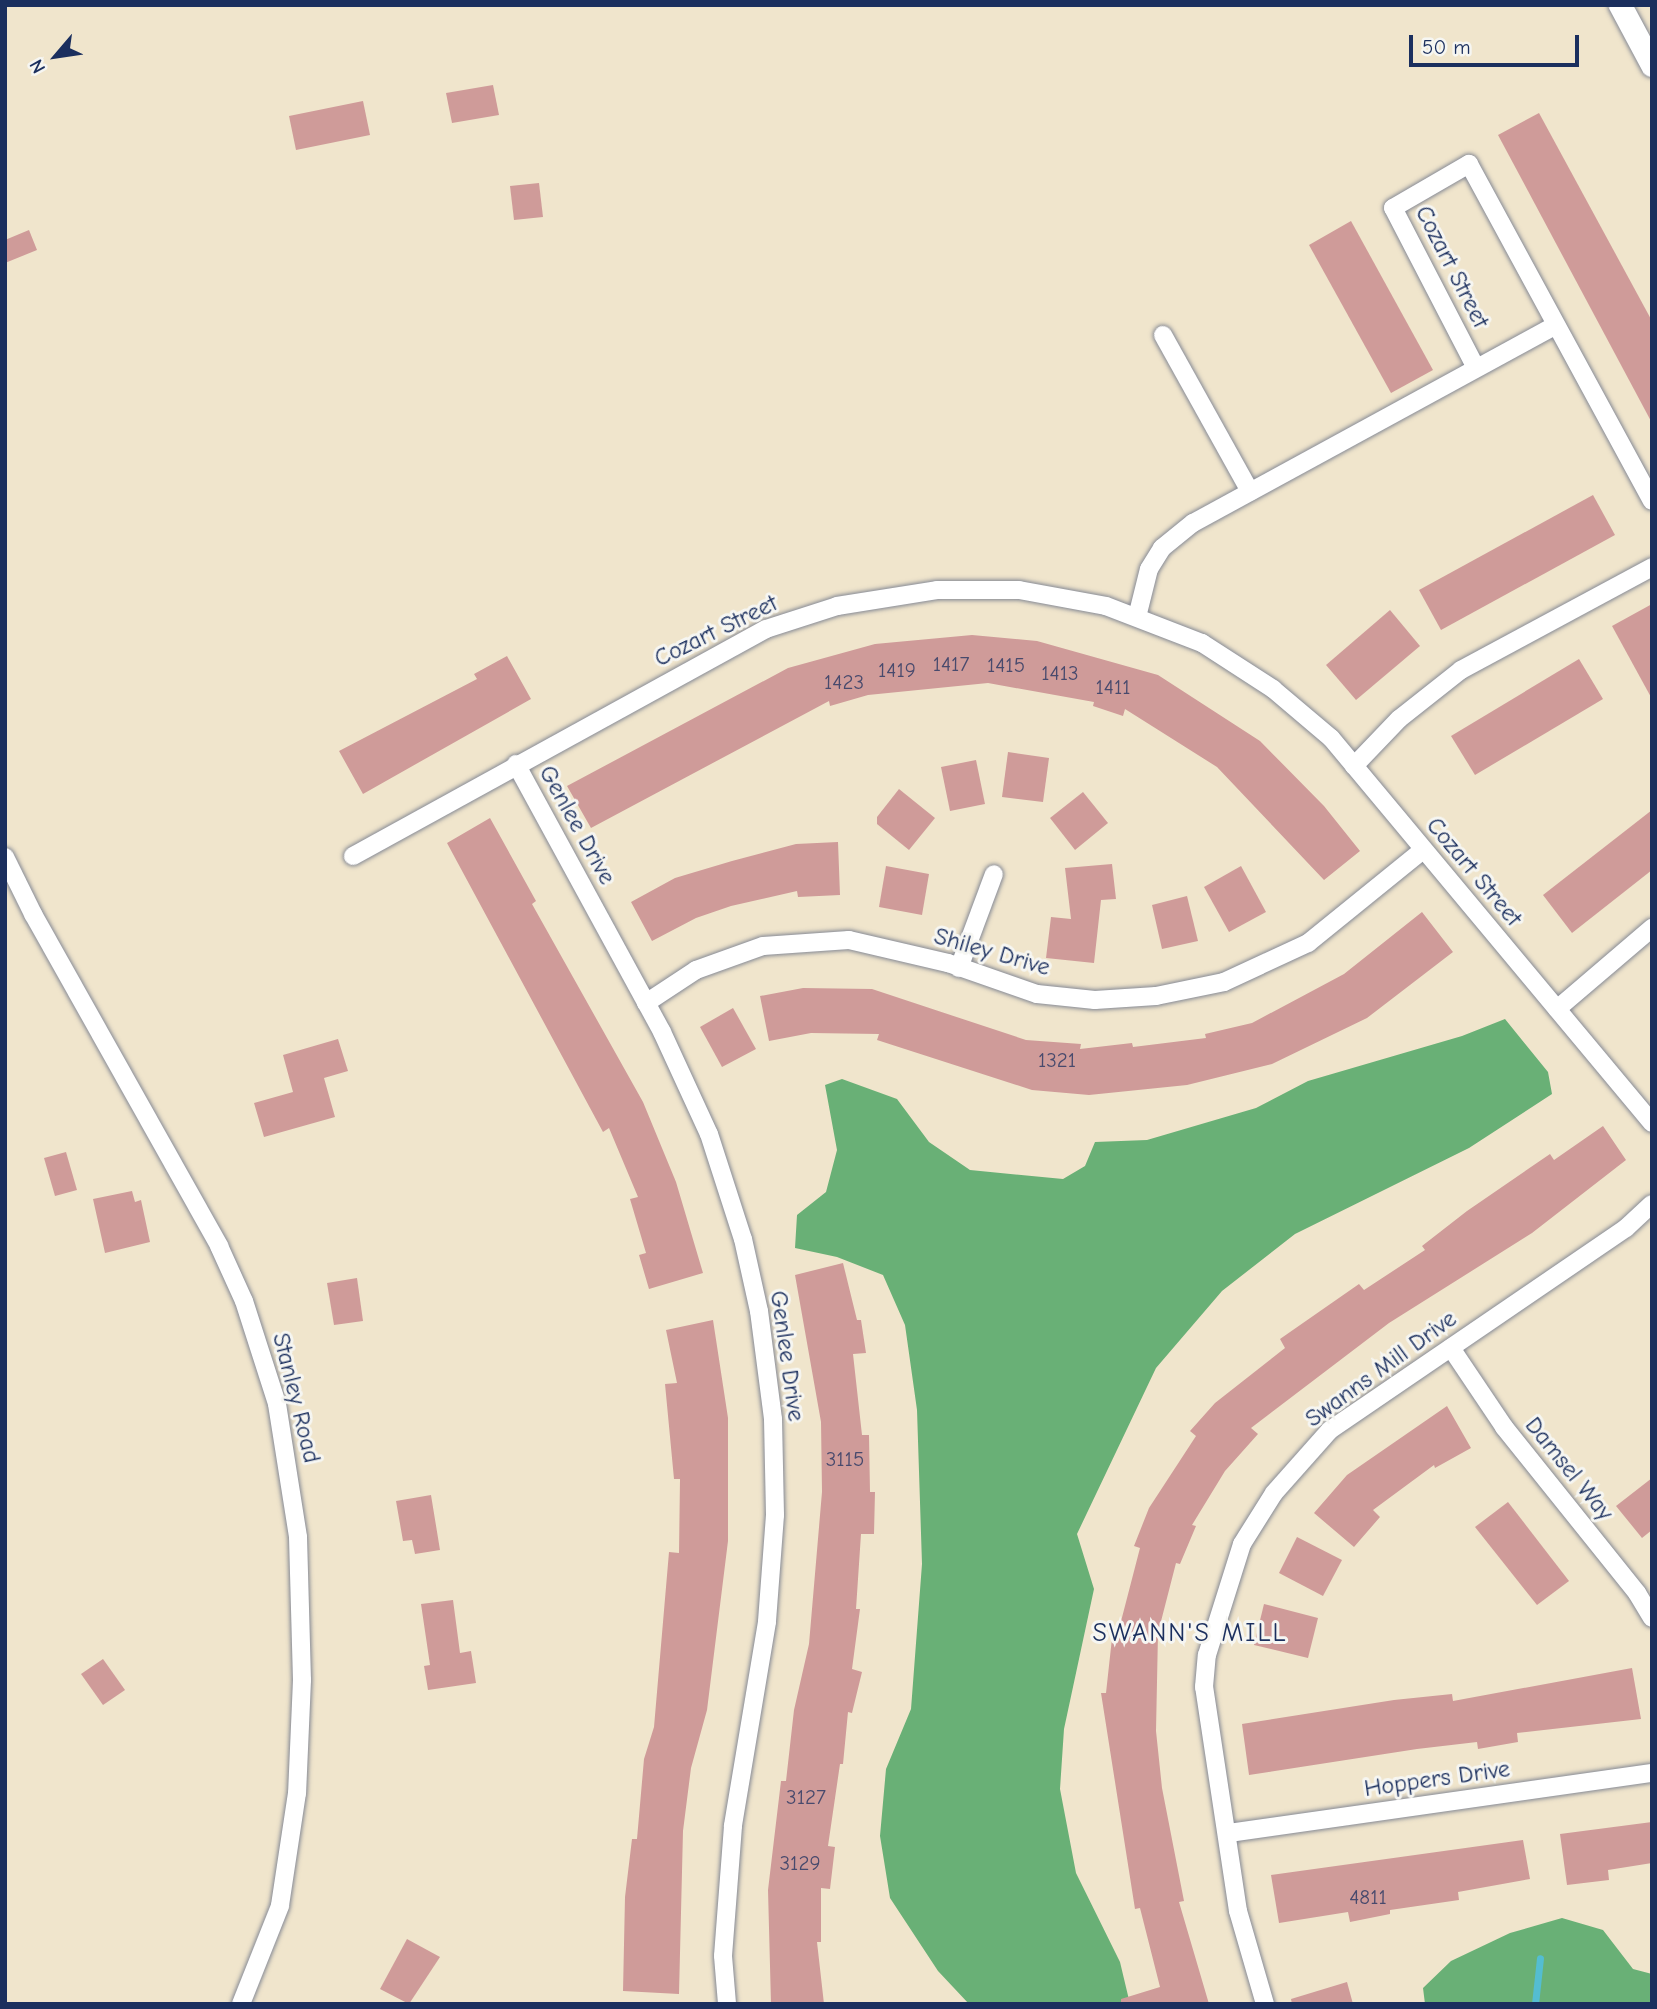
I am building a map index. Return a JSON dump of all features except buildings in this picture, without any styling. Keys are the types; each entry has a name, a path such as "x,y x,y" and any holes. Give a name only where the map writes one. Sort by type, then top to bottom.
{"street":[{"path":"1620,5 1652,65"},
{"name":"Cozart Street","path":"1475,366 1393,208 1469,164 1652,501"},
{"name":"Cozart Street","path":"1137,617 1149,569 1162,548 1194,523 1475,366 1556,325"},
{"path":"1163,335 1250,491"},
{"path":"1354,766 1399,719 1461,670 1652,567"},
{"name":"Cozart Street","path":"353,856 516,764 766,629 838,606 937,590 1019,590 1106,606 1202,642 1272,689 1331,738 1652,1123"},
{"name":"Genlee Drive","path":"516,764 646,1003 709,1134 743,1240 759,1311 773,1419 775,1515 768,1609 733,1826 723,1956 727,2004"},
{"name":"Shiley Drive","path":"646,1003 696,970 763,946 849,940 959,968 1037,994 1095,1000 1156,996 1224,982 1308,943 1423,850"},
{"name":"Stanley Road","path":"5,857 33,914 219,1245 244,1301 277,1404 298,1537 302,1680 297,1793 280,1906 241,2004"},
{"path":"959,968 994,874"},
{"path":"1557,1009 1652,928"},
{"name":"Swanns Mill Drive","path":"1265,2004 1238,1911 1229,1833 1204,1687 1210,1642 1242,1544 1274,1493 1330,1430 1626,1228 1652,1204"},
{"name":"Damsel Way","path":"1451,1348 1504,1427 1637,1592 1652,1618"},
{"name":"Hoppers Drive","path":"1229,1833 1652,1773"}],"green space":[{"path":"1505,1019 1548,1072 1552,1094 1469,1148 1295,1234 1222,1291 1156,1368 1077,1534 1094,1589 1064,1729 1060,1789 1076,1873 1120,1962 1130,2004 969,2004 938,1971 890,1898 880,1836 886,1769 911,1709 922,1564 917,1410 905,1325 883,1275 837,1257 795,1248 797,1215 826,1192 837,1150 825,1085 842,1079 897,1099 929,1142 970,1170 1063,1179 1085,1166 1095,1142 1147,1140 1256,1108 1308,1081 1462,1036"},
{"path":"1562,1918 1603,1930 1633,1969 1652,1974 1652,2004 1425,2004 1423,1988 1451,1961 1510,1933"}],"waterway":[{"path":"1535,2004 1540,1958"}],"district":[{"name":"SWANN'S MILL","path":"1190,1634"}]}
